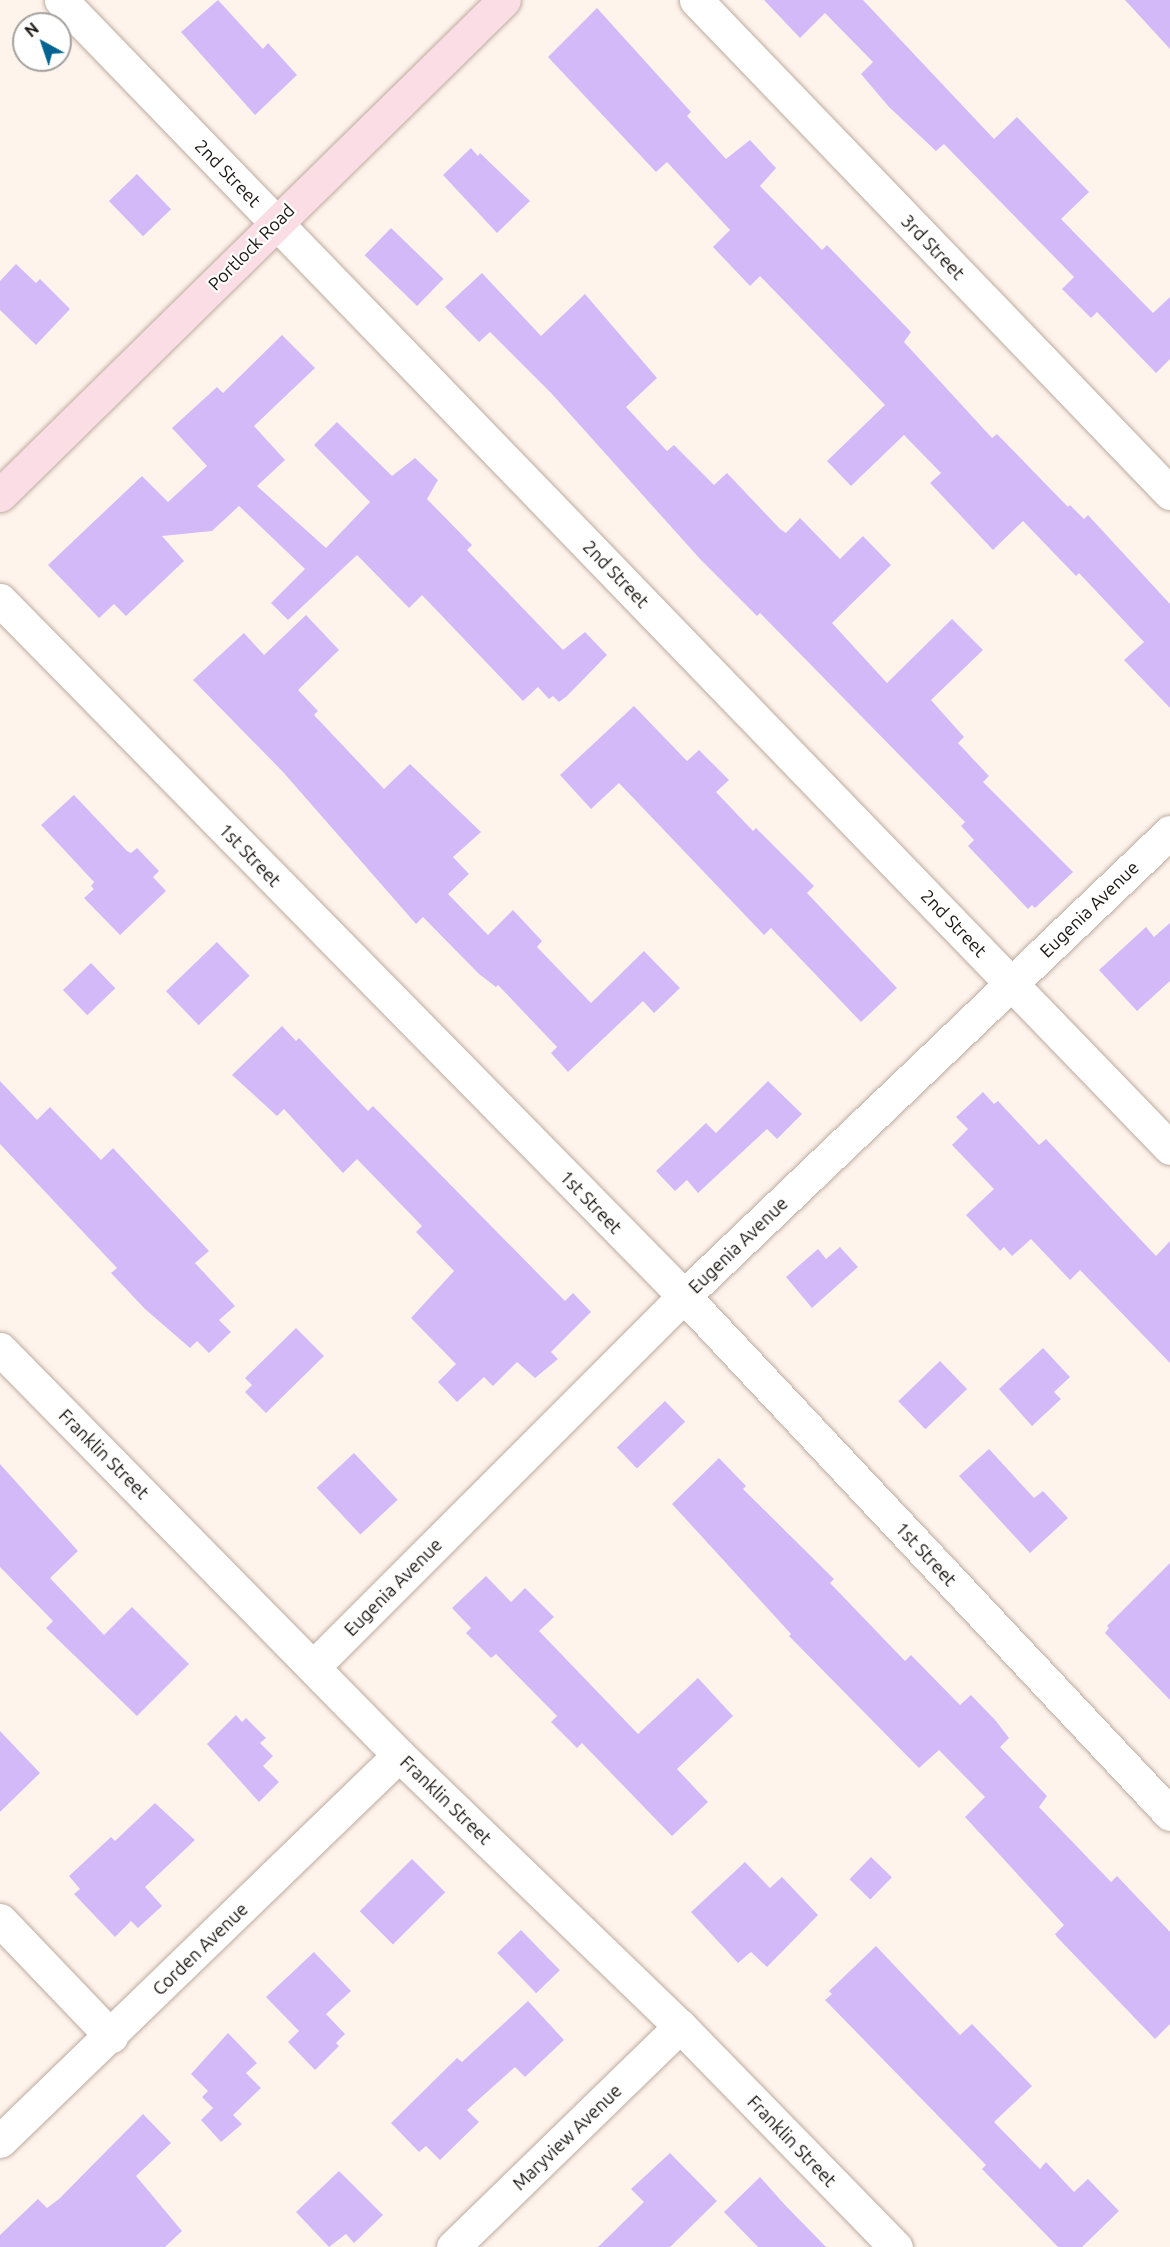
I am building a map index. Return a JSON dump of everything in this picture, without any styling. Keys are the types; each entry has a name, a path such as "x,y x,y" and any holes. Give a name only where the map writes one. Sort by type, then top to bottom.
{"main road":[{"name":"Portlock Road","path":"0,495 504,0"}],"street":[{"name":"2nd Street","path":"61,0 1170,1148"},
{"name":"3rd Street","path":"696,0 1170,493"},
{"name":"1st Street","path":"0,600 684,1296 1170,1814"},
{"name":"Eugenia Avenue","path":"314,1666 684,1296 1170,832"},
{"name":"Franklin Street","path":"0,1348 399,1755 680,2026 896,2247"},
{"name":"Corden Avenue","path":"0,2141 399,1755"},
{"path":"0,1920 111,2036"},
{"name":"Maryview Avenue","path":"453,2247 680,2026"}],"building":[{"path":"218,0 263,49 268,43 297,75 255,115 181,32"},
{"path":"764,0 863,0 994,139 1017,117 1089,192 1061,219 1153,313 1170,297 1170,359 1156,373 1097,312 1091,318 1062,289 1074,277 944,144 936,151 889,107 861,74 873,62 825,13 800,38"},
{"path":"1125,0 1170,0 1170,49"},
{"path":"597,8 691,112 687,116 726,159 750,140 776,168 760,186 822,250 827,245 911,332 904,342 992,438 997,434 1068,507 1070,505 1084,519 1088,515 1170,604 1170,708 1124,660 1144,642 1079,573 1076,576 1023,521 993,550 930,483 941,473 904,435 851,486 827,461 885,405 760,276 750,286 713,247 730,230 667,162 656,172 548,57"},
{"path":"471,148 478,156 480,153 530,201 497,233 443,175"},
{"path":"137,174 171,209 143,236 109,201"},
{"path":"391,228 444,279 417,306 365,255"},
{"path":"16,264 36,283 40,279 70,309 36,345 0,310 0,281"},
{"path":"482,273 541,336 585,294 657,378 626,407 667,451 674,445 714,485 727,473 780,529 786,533 800,518 840,559 863,536 891,565 832,623 887,683 952,619 983,650 931,700 964,737 958,743 989,776 983,782 1073,872 1035,908 1032,905 1028,909 968,846 974,840 961,826 965,822 760,613 757,616 701,560 551,393 490,332 479,342 445,307"},
{"path":"282,335 315,368 254,426 285,460 257,486 326,548 370,502 314,445 337,422 392,476 415,458 438,480 427,499 472,545 467,550 563,650 585,632 607,655 567,696 559,702 553,696 549,699 538,687 523,701 422,595 409,608 357,555 288,620 271,603 305,569 239,506 212,531 162,536 184,561 126,616 114,604 99,618 48,565 142,476 168,502 207,466 172,428 217,387 223,393"},
{"path":"306,615 339,650 298,690 318,711 314,715 384,789 410,764 481,832 453,857 469,874 448,894 488,935 513,910 542,941 537,947 591,1003 644,951 680,988 654,1013 643,1001 568,1072 551,1053 557,1047 498,985 496,987 479,974 423,917 416,924 283,772 193,680 244,633 264,655"},
{"path":"634,706 687,761 699,750 729,780 716,792 753,831 756,828 814,886 807,893 897,988 861,1022 771,928 764,935 619,783 591,809 560,775"},
{"path":"74,795 127,851 131,853 137,848 159,871 153,877 166,891 120,935 84,898 94,889 91,886 94,882 41,825"},
{"path":"1170,923 1170,981 1137,1011 1099,970 1146,927 1154,937"},
{"path":"217,942 250,976 199,1025 166,991"},
{"path":"91,963 115,988 87,1015 63,990"},
{"path":"282,1026 296,1041 299,1038 368,1111 373,1106 565,1301 573,1293 591,1312 551,1352 558,1359 535,1378 517,1362 493,1386 484,1377 457,1402 438,1382 456,1364 411,1318 454,1271 416,1232 422,1226 357,1159 343,1173 284,1109 277,1116 232,1075"},
{"path":"0,1081 37,1120 50,1107 101,1160 113,1148 209,1251 195,1263 235,1306 219,1320 231,1332 209,1353 197,1341 190,1348 145,1309 111,1273 117,1268 0,1144"},
{"path":"768,1081 802,1114 777,1139 767,1129 698,1193 687,1180 675,1191 656,1171 706,1123 716,1133"},
{"path":"983,1092 994,1104 998,1101 1039,1145 1046,1139 1156,1256 1170,1241 1170,1363 1080,1270 1070,1280 1031,1239 1012,1256 1004,1247 1000,1251 966,1215 994,1189 952,1145 968,1129 956,1117"},
{"path":"840,1247 858,1267 812,1308 786,1277 818,1249 826,1259"},
{"path":"296,1328 324,1356 266,1413 245,1392 252,1385 245,1378"},
{"path":"1043,1348 1070,1377 1054,1392 1061,1399 1032,1426 999,1389"},
{"path":"940,1361 967,1389 925,1429 898,1401"},
{"path":"665,1401 685,1422 637,1468 617,1448"},
{"path":"989,1449 1034,1498 1043,1491 1068,1518 1030,1553 959,1476"},
{"path":"354,1453 398,1500 360,1535 317,1488"},
{"path":"719,1458 746,1486 743,1489 834,1579 830,1583 905,1661 911,1655 960,1705 971,1695 996,1721 1009,1738 1000,1747 1047,1796 1039,1807 1111,1882 1117,1876 1170,1932 1170,2024 1155,2039 1057,1937 1055,1934 1064,1925 965,1817 985,1797 939,1750 919,1768 789,1636 791,1634 672,1504"},
{"path":"0,1464 78,1551 50,1578 104,1635 132,1607 189,1664 137,1716 46,1628 53,1621 0,1567"},
{"path":"1170,1563 1170,1700 1105,1633 1109,1628 1107,1626"},
{"path":"486,1576 511,1602 525,1588 554,1617 539,1631 638,1734 698,1678 733,1716 677,1769 708,1802 672,1836 582,1743 577,1748 551,1722 557,1716 496,1654 491,1658 466,1633 471,1628 452,1608"},
{"path":"236,1715 242,1722 246,1718 266,1738 260,1743 273,1756 263,1766 279,1782 259,1802 207,1744"},
{"path":"0,1731 40,1773 0,1812"},
{"path":"155,1803 195,1840 145,1887 162,1906 138,1928 131,1921 115,1937 74,1894 80,1889 69,1876 111,1837 115,1841"},
{"path":"871,1857 892,1877 870,1899 849,1879"},
{"path":"412,1859 445,1892 393,1945 360,1911"},
{"path":"745,1862 770,1888 782,1877 818,1915 767,1967 751,1952 738,1963 691,1912"},
{"path":"521,1930 560,1970 536,1993 497,1953"},
{"path":"876,1946 960,2035 972,2024 1032,2086 994,2122 1040,2169 1046,2162 1074,2192 1088,2179 1119,2211 1082,2247 1058,2247 982,2169 986,2165 825,2000 832,1994 829,1991"},
{"path":"314,1952 351,1991 326,2014 345,2034 336,2043 339,2046 315,2070 288,2042 299,2031 266,1997"},
{"path":"528,2001 564,2040 525,2077 515,2067 467,2110 479,2122 440,2160 426,2146 419,2152 391,2123 457,2058 462,2062"},
{"path":"228,2033 257,2063 246,2073 261,2088 233,2115 242,2124 221,2142 201,2120 213,2108 202,2097 208,2091 191,2074"},
{"path":"143,2114 171,2143 136,2176 182,2231 165,2247 0,2247 0,2235 38,2199 47,2208 59,2199"},
{"path":"670,2153 717,2201 670,2247 598,2247 644,2202 631,2189"},
{"path":"339,2171 383,2215 354,2243 346,2234 329,2247 296,2212"},
{"path":"760,2177 826,2247 758,2247 724,2212"}]}
